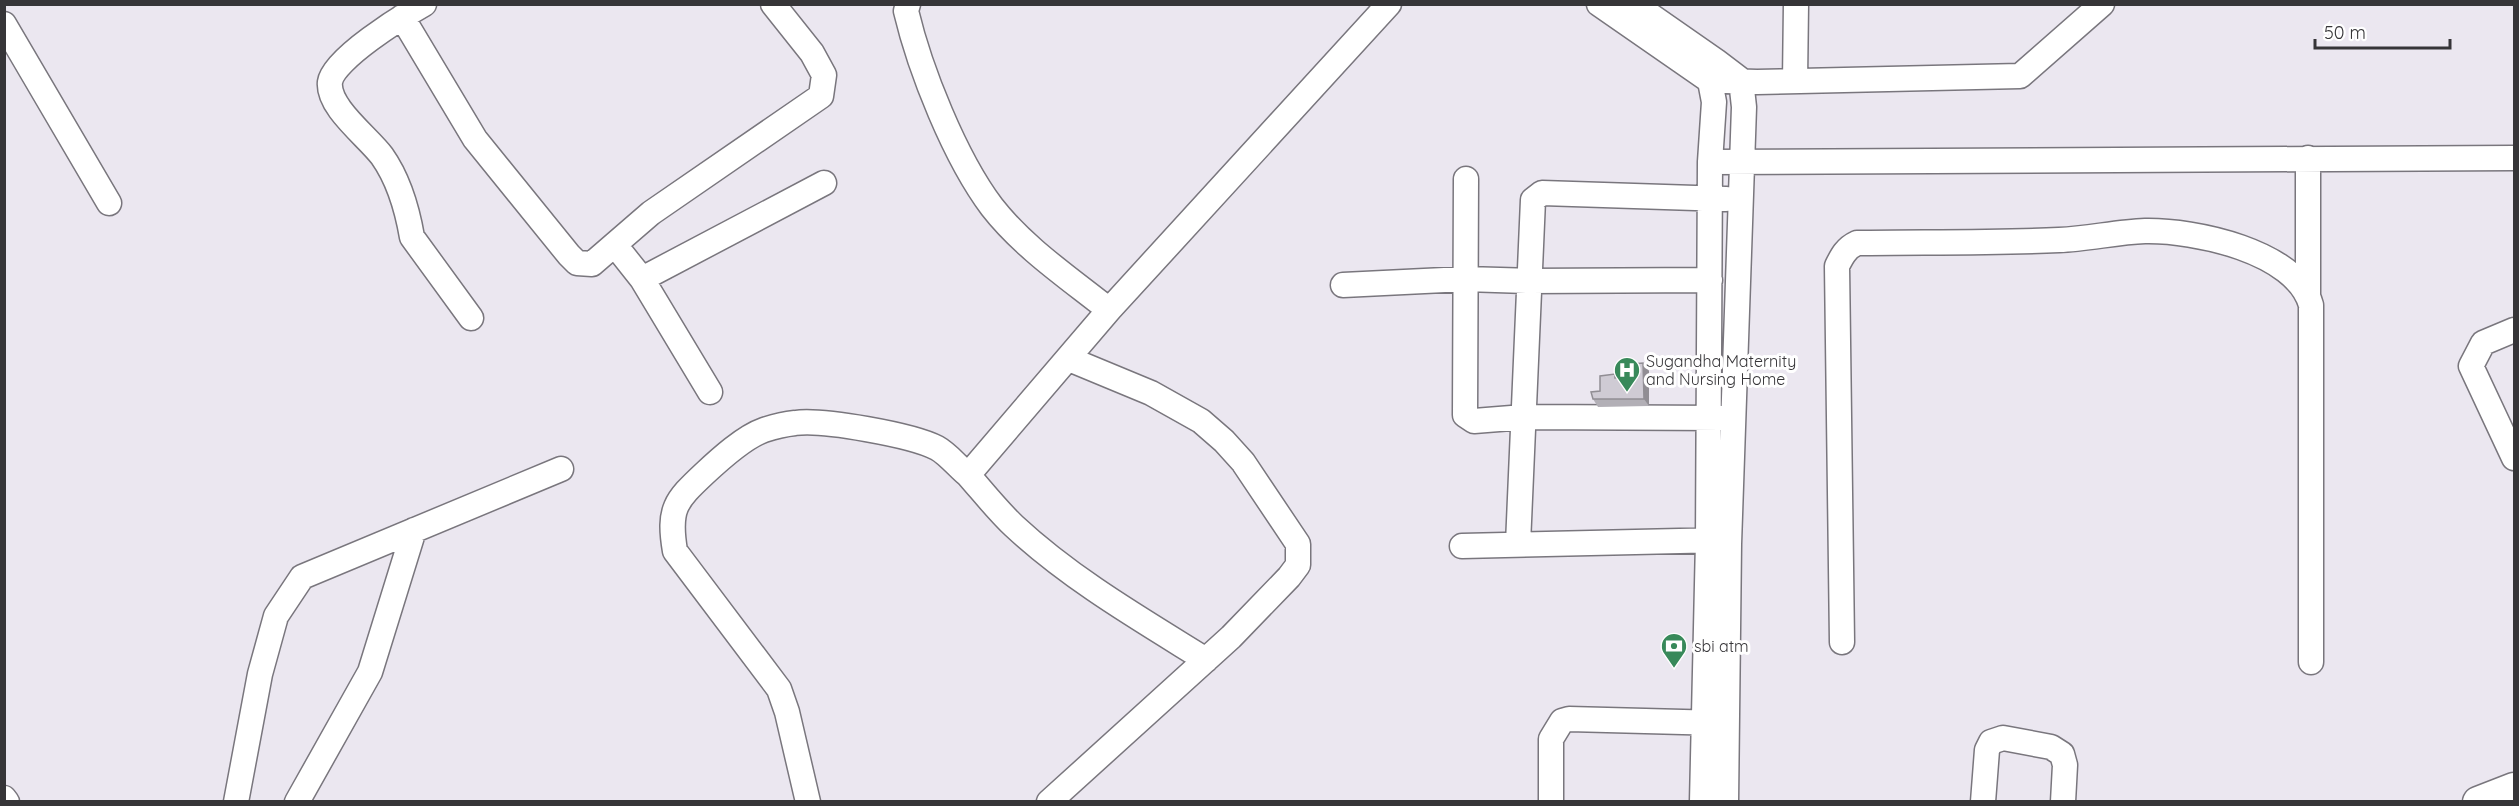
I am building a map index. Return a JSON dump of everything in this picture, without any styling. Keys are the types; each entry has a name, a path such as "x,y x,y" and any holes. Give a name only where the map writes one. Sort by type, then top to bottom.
{"main road":[{"path":"2478,801 2514,788"}],"street":[{"path":"424,4 353,52 330,79 330,89 334,102 382,156 398,183 412,226 412,237 471,318"},
{"path":"402,17 475,139 569,255 577,263 592,264 651,213 821,96 824,75 812,53 774,4"},
{"path":"908,4 906,10 918,53 957,151 992,207 1027,244 1109,310"},
{"path":"968,476 1109,310 1389,4"},
{"path":"1599,4 1710,81 2020,76 2102,4"},
{"path":"1634,4 1741,80 1744,107 1732,418 1718,540"},
{"path":"1795,81 1796,4"},
{"path":"4,24 109,203"},
{"path":"1710,81 1714,102 1710,162 1708,419 1718,540 1716,722 1726,801"},
{"path":"1710,162 2514,158"},
{"path":"2308,159 2308,294 2312,305 2311,662"},
{"path":"1466,179 1465,415 1474,421 1524,417 1732,418"},
{"path":"642,279 824,183"},
{"path":"1518,544 1533,200 1542,193 1740,200"},
{"path":"1842,642 1837,266 1850,246 1857,243 2060,240 2146,231 2206,238 2243,246 2281,267 2308,294"},
{"path":"615,245 642,279 710,392"},
{"path":"1343,285 1465,279 1710,280"},
{"path":"2514,330 2483,343 2471,366 2514,458"},
{"path":"1049,801 1206,660 1289,577 1298,565 1298,544 1243,462 1201,421 1151,393 1069,358"},
{"path":"808,801 787,712 779,689 675,551 671,531 673,515 680,496 723,456 762,431 796,423 818,423 911,438 939,449 1039,547 1136,617 1206,660"},
{"path":"236,801 260,674 276,616 302,577 561,469"},
{"path":"297,801 370,672 414,530"},
{"path":"1462,546 1718,540"},
{"path":"1551,801 1551,739 1562,721 1569,719 1716,722"},
{"path":"1702,801 1716,722"},
{"path":"1983,801 1987,750 1991,742 2003,738 2051,747 2062,754 2066,773 2063,801"}],"building":[{"path":"1643,363 1644,399 1593,399 1591,392 1600,391 1600,376 1615,374 1615,378 1625,377 1631,364"}],"place":[{"name":"Sugandha Maternity and Nursing Home","path":"1627,393"},
{"name":"sbi atm","path":"1674,669"}]}
